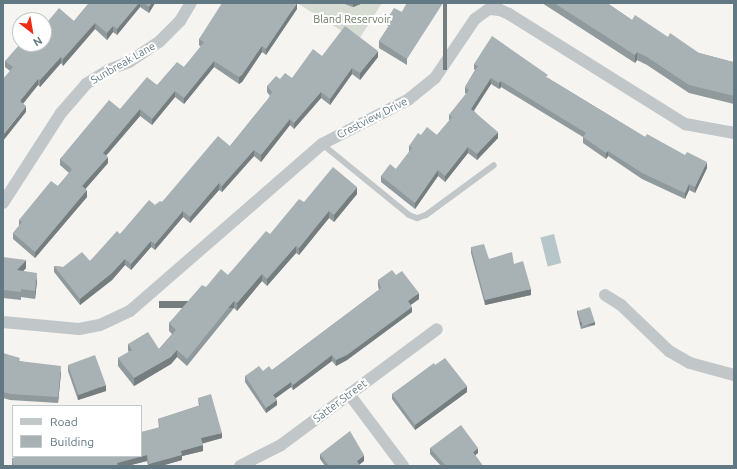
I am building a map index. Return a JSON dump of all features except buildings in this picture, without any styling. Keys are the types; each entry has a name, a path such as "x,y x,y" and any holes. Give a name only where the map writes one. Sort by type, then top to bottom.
{"street":[{"name":"Sunbreak Lane","path":"3,203 61,113 86,84 108,70 129,62 159,42 180,21 191,3"},
{"name":"Crestview Drive","path":"3,322 79,329 100,325 130,311 322,144 408,99 435,78 475,19 489,9 500,10 509,14 685,124 734,132"},
{"path":"605,295 621,305 669,351 690,363 734,375"},
{"name":"Satter Street","path":"240,466 281,445 437,329"},
{"path":"349,394 403,466"}],"lane":[{"path":"322,144 409,215 417,218 426,215 494,165"}],"green space":[{"name":"Bland Reservoir","path":"297,3 382,3 358,41"}],"shaded area":[{"path":"554,234 561,263 548,266 540,237"}]}
